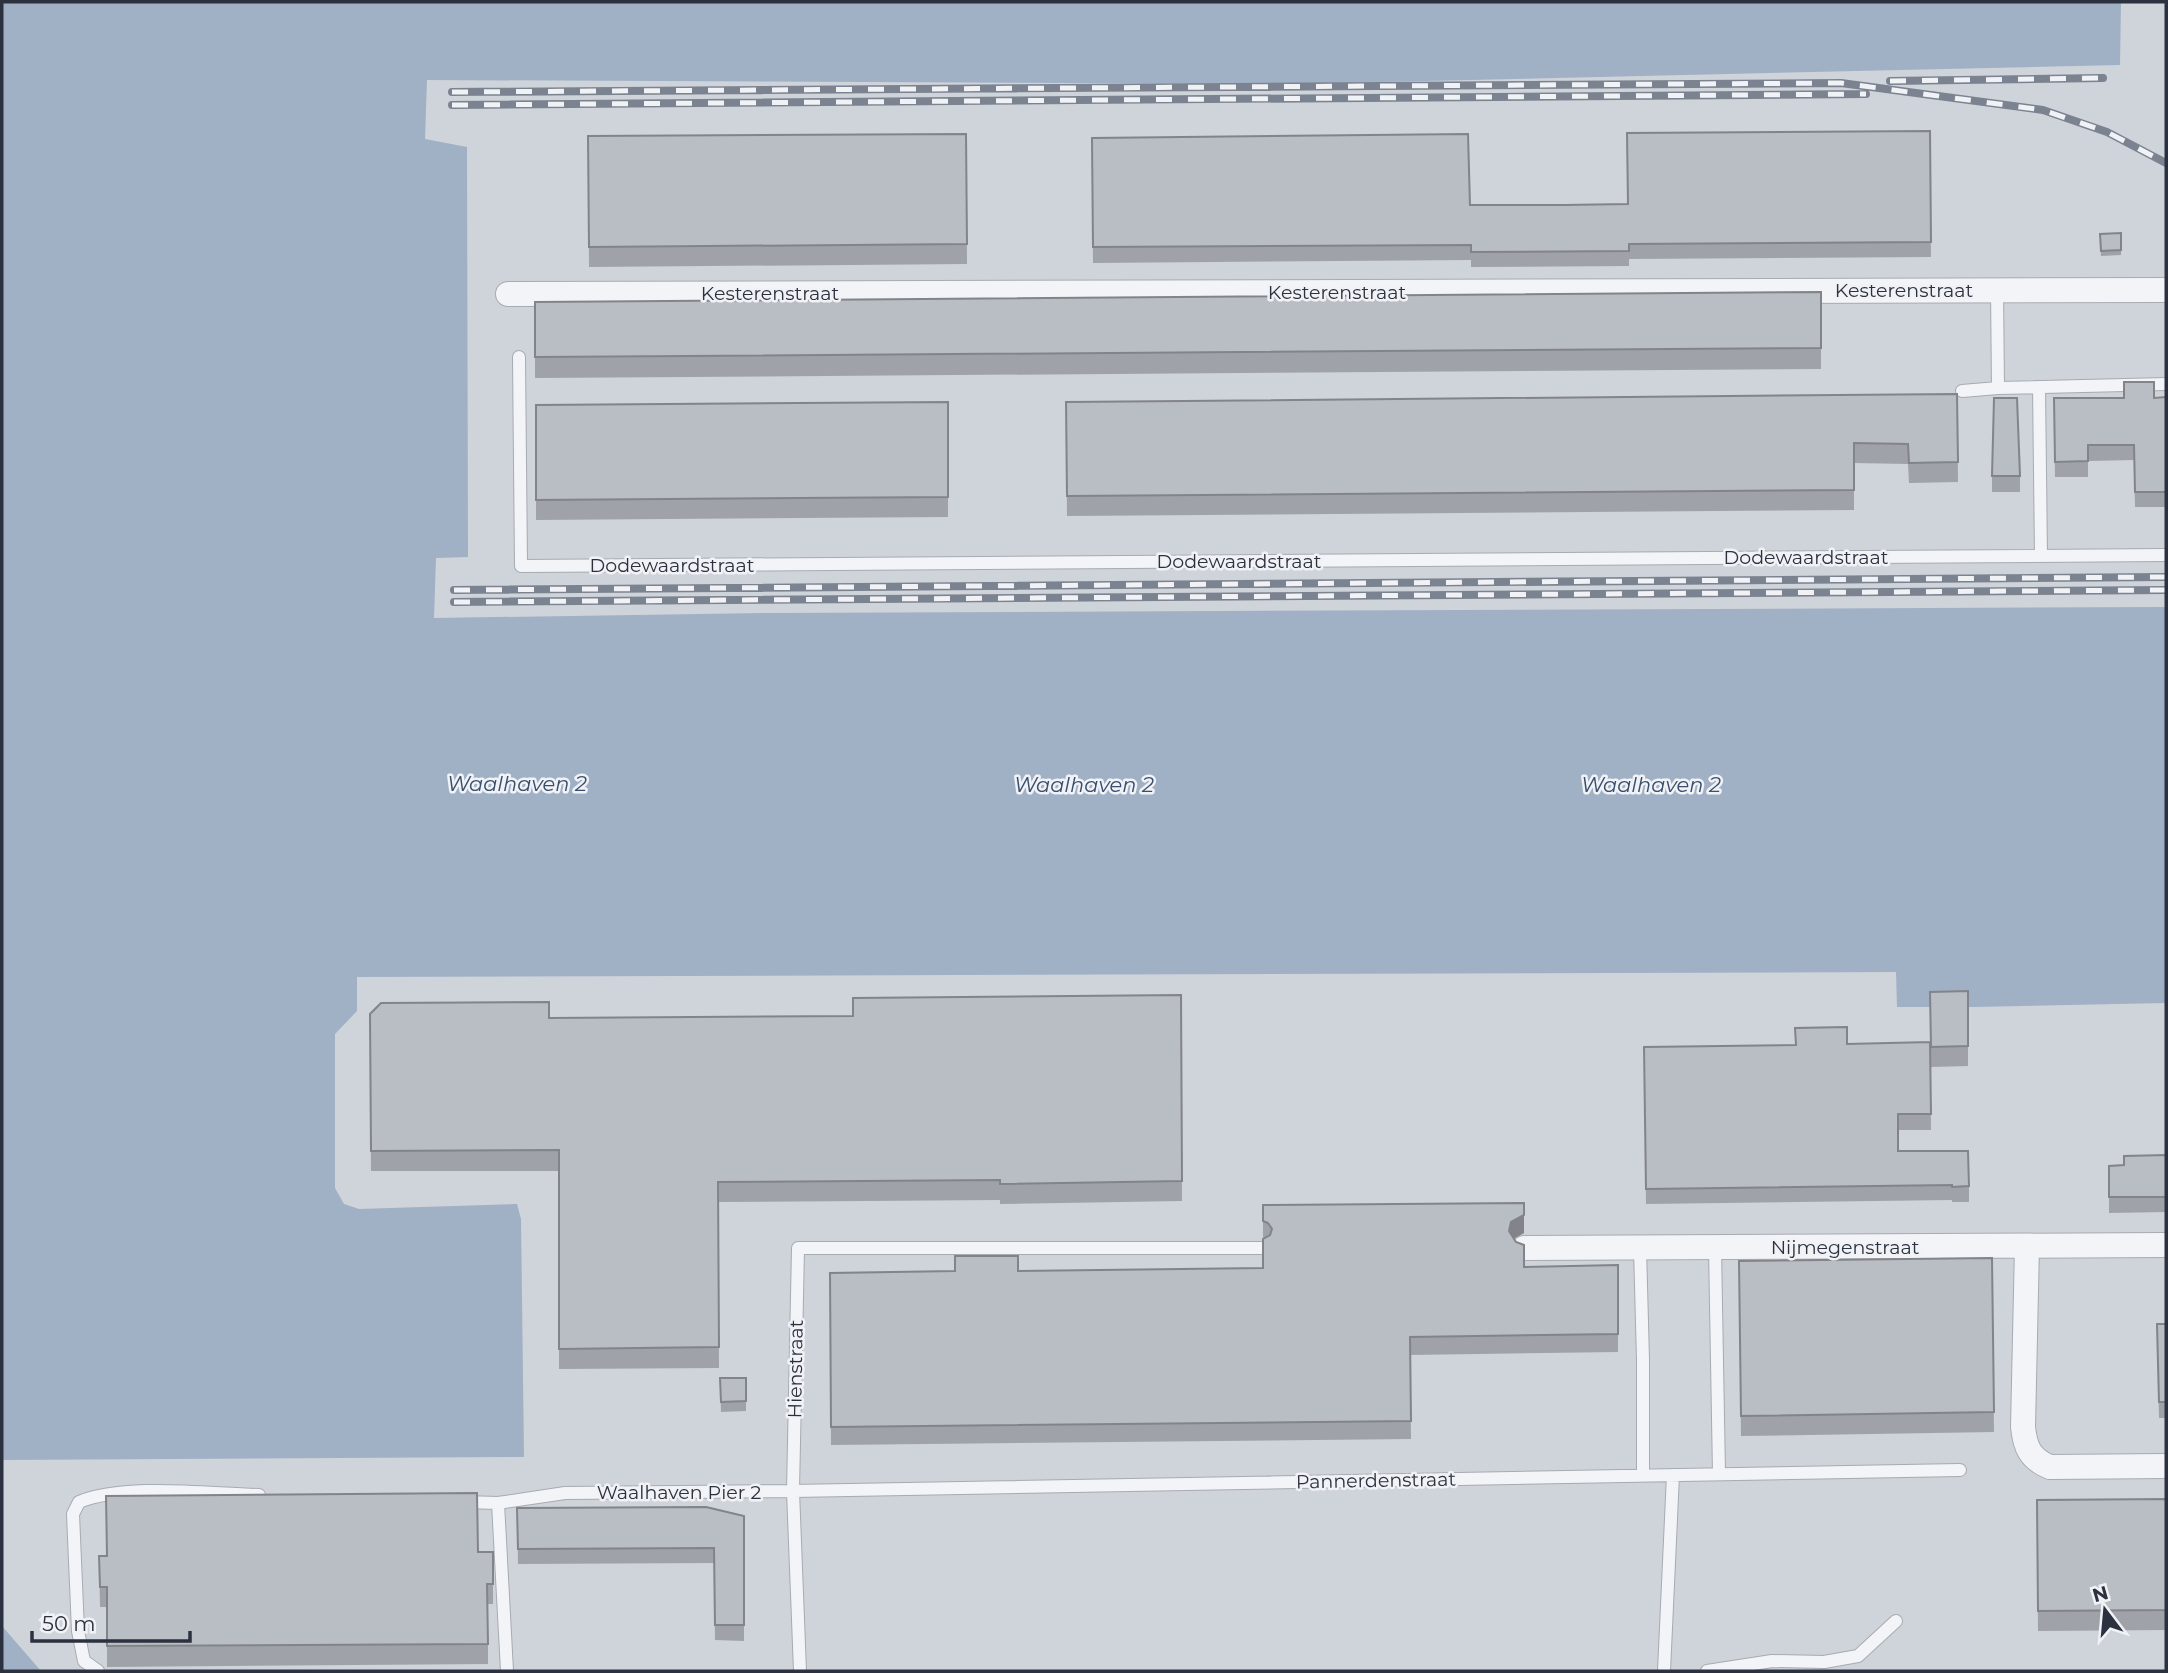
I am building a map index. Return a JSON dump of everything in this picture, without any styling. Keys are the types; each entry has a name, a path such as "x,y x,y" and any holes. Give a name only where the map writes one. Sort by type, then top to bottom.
{"street":[{"name":"Kesterenstraat","path":"508,294 2166,290"},
{"name":"Nijmegenstraat","path":"1524,1248 2166,1245"},
{"path":"2027,1246 2023,1427 2026,1446 2031,1455 2039,1463 2050,1467 2166,1466"}],"lane":[{"path":"1997,290 1998,388"},
{"name":"Dodewaardstraat","path":"519,358 521,566 2166,555"},
{"path":"1962,391 2166,384"},
{"path":"2039,387 2041,556"},
{"name":"Hienstraat","path":"800,1671 793,1491 798,1248 1263,1248"},
{"path":"1640,1248 1643,1475"},
{"path":"1716,1248 1719,1474"},
{"name":"Pannerdenstraat","path":"793,1491 1959,1470"},
{"path":"1664,1671 1673,1475"},
{"name":"Waalhaven Pier 2","path":"456,1502 498,1503 565,1493 793,1491"},
{"path":"98,1671 84,1661 78,1631 73,1514 79,1502 97,1495 135,1492 275,1496"},
{"path":"498,1503 507,1671"},
{"path":"1707,1671 1772,1661 1824,1662 1858,1656 1896,1621"}],"shaded area":[{"path":"2166,2 2166,637 416,641 420,45"},
{"path":"2166,960 2166,1671 16,1671 2,1654 2,1443 322,1237 314,963"}],"water":[{"name":"Waalhaven 2","path":"2,2 2121,2 2120,65 1292,84 427,80 425,139 467,147 468,557 436,558 434,618 770,613 2166,607 2166,1003 1897,1007 1896,972 357,977 357,1011 335,1034 335,1188 344,1204 359,1209 517,1204 521,1219 524,1457 2,1460"},
{"path":"2,1626 41,1671 2,1671"}],"building":[{"path":"1930,131 1931,242 1629,244 1629,251 1471,252 1471,245 1093,247 1092,138 1468,134 1470,205 1564,205 1628,204 1627,133"},
{"path":"966,134 967,244 589,247 588,136"},
{"path":"2121,233 2121,250 2101,251 2100,234"},
{"path":"1821,292 1821,348 535,357 535,302"},
{"path":"2124,382 2154,382 2154,398 2166,397 2166,492 2135,492 2134,445 2088,445 2088,461 2055,462 2054,398 2124,398"},
{"path":"1957,394 1958,462 1909,463 1908,444 1854,443 1854,490 1067,496 1066,402"},
{"path":"1994,398 2017,398 2020,476 1992,476"},
{"path":"948,402 948,497 536,500 536,405"},
{"path":"1968,991 1968,1046 1931,1047 1930,992"},
{"path":"1181,995 1182,1181 1000,1184 1000,1180 718,1182 719,1347 559,1349 559,1150 371,1151 370,1014 381,1003 549,1002 549,1018 853,1016 853,998"},
{"path":"1847,1027 1847,1044 1930,1042 1931,1114 1898,1114 1898,1151 1968,1151 1969,1186 1646,1189 1644,1047 1796,1045 1795,1028"},
{"path":"2166,1155 2166,1197 2109,1197 2109,1166 2124,1165 2124,1156"},
{"path":"1524,1203 1524,1215 1511,1222 1509,1231 1516,1242 1524,1245 1524,1267 1618,1265 1618,1334 1410,1337 1411,1421 831,1427 830,1273 955,1271 955,1256 1018,1256 1018,1271 1263,1268 1263,1239 1270,1235 1272,1229 1263,1221 1263,1205"},
{"path":"1992,1258 1994,1412 1741,1416 1739,1261"},
{"path":"2157,1324 2166,1324 2166,1402 2159,1402"},
{"path":"720,1378 746,1378 746,1401 721,1402"},
{"path":"477,1493 478,1552 493,1552 493,1584 487,1584 488,1644 107,1646 107,1587 100,1587 99,1556 107,1556 106,1496"},
{"path":"2166,1499 2166,1610 2038,1611 2037,1500"},
{"path":"706,1507 744,1516 744,1625 715,1625 714,1548 518,1549 517,1508"}],"railway":[{"path":"1890,81 2103,78"},
{"path":"452,92 1841,83 2043,110 2107,132 2166,163"},
{"path":"452,105 1866,94"},
{"path":"454,590 2166,577"},
{"path":"454,602 2166,590"}]}
